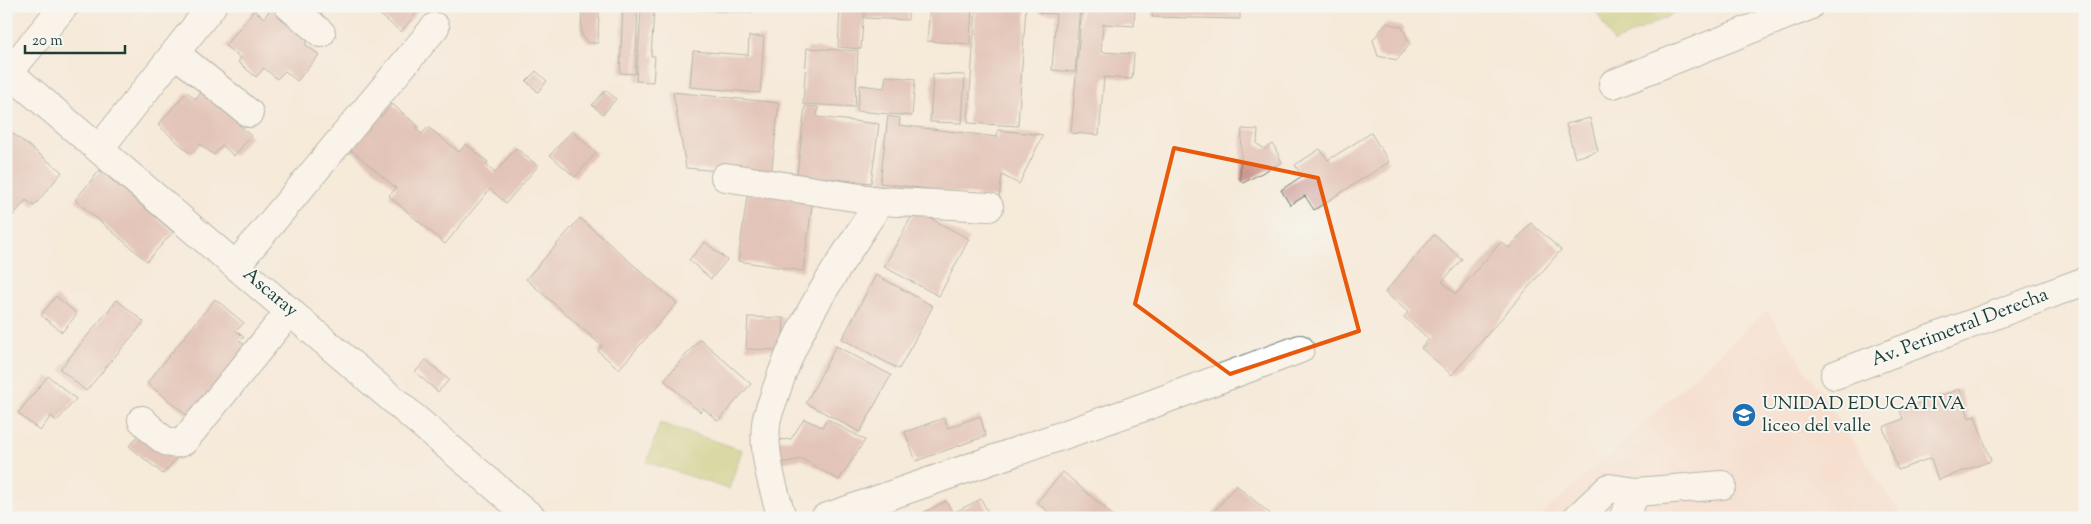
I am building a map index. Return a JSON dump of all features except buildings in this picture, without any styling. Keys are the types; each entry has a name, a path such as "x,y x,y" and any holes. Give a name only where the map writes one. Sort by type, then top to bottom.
{"street":[{"path":"8,71 64,6"},
{"path":"99,148 212,6"},
{"path":"289,6 321,33"},
{"path":"1612,84 1809,6"},
{"path":"236,265 435,27"},
{"path":"175,53 249,113"},
{"name":"Ascaray","path":"8,71 532,518"},
{"path":"725,177 880,201 989,207"},
{"path":"782,518 768,468 766,423 794,341 810,311 880,201"},
{"name":"Av. Perimetral Derecha","path":"1835,375 2085,281"},
{"path":"142,420 167,443 177,444 184,441 290,310"},
{"path":"825,518 1144,408 1300,349"},
{"path":"1576,518 1609,488 1637,492 1722,485"},
{"path":"1623,518 1637,492"}],"highlighted area":[{"path":"1174,148 1318,178 1359,331 1230,374 1135,304"}],"shaded area":[{"name":"UNIDAD EDUCATIVA liceo del valle","path":"1767,311 1903,518 1538,518"}],"green space":[{"path":"1593,6 1690,6 1614,42"},
{"path":"660,423 742,450 729,489 647,462"}],"place":[{"name":"UNIDAD EDUCATIVA liceo del valle","path":"1744,415"}]}
